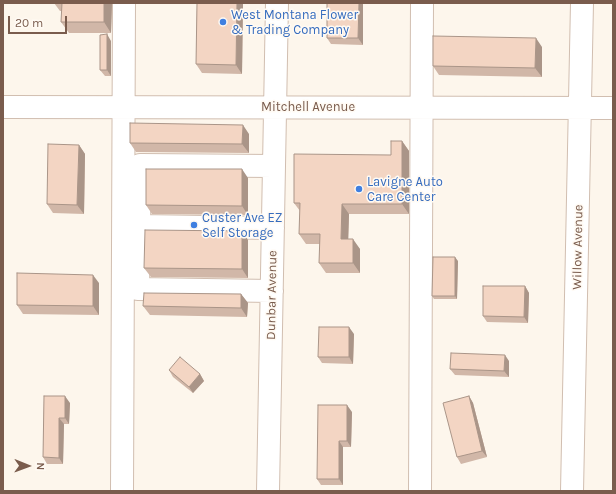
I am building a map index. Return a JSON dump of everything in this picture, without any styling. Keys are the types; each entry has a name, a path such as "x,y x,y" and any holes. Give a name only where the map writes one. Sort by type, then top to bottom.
{"street":[{"path":"122,491 124,3"},
{"name":"Dunbar Avenue","path":"268,491 277,3"},
{"path":"420,491 422,3"},
{"name":"Willow Avenue","path":"572,491 582,3"},
{"name":"Mitchell Avenue","path":"3,107 613,108"},
{"path":"272,291 138,290 139,226 140,165 274,166"},
{"path":"139,226 273,228"}],"building":[{"path":"62,3 104,3 104,22 61,22"},
{"name":"West Montana Flower & Trading Company","path":"197,3 237,3 236,65 196,64"},
{"path":"327,3 359,3 358,38 327,38"},
{"path":"107,34 107,70 100,70 100,35"},
{"path":"433,36 536,38 535,68 433,66"},
{"path":"130,123 243,125 242,144 130,143"},
{"path":"391,141 402,141 402,204 342,204 341,239 353,239 353,263 319,263 320,234 299,234 300,203 294,203 294,154 391,155"},
{"path":"48,144 79,145 77,205 47,204"},
{"path":"146,169 242,169 242,206 146,205"},
{"path":"145,230 242,231 242,269 144,268"},
{"path":"433,257 455,257 455,296 432,296"},
{"path":"17,273 93,275 93,306 17,305"},
{"path":"483,286 525,286 524,317 483,316"},
{"path":"144,293 241,294 241,308 143,306"},
{"path":"319,327 349,327 349,357 318,357"},
{"path":"451,353 505,355 504,371 450,369"},
{"path":"180,357 200,374 189,387 169,370"},
{"path":"44,396 65,396 65,418 59,418 59,458 43,457"},
{"path":"469,396 482,451 457,457 443,403"},
{"path":"318,405 347,405 347,441 339,441 339,479 317,479"}],"place":[{"name":"West Montana Flower & Trading Company","path":"223,22"},
{"name":"Lavigne Auto Care Center","path":"359,189"},
{"name":"Custer Ave EZ Self Storage","path":"194,225"}]}
